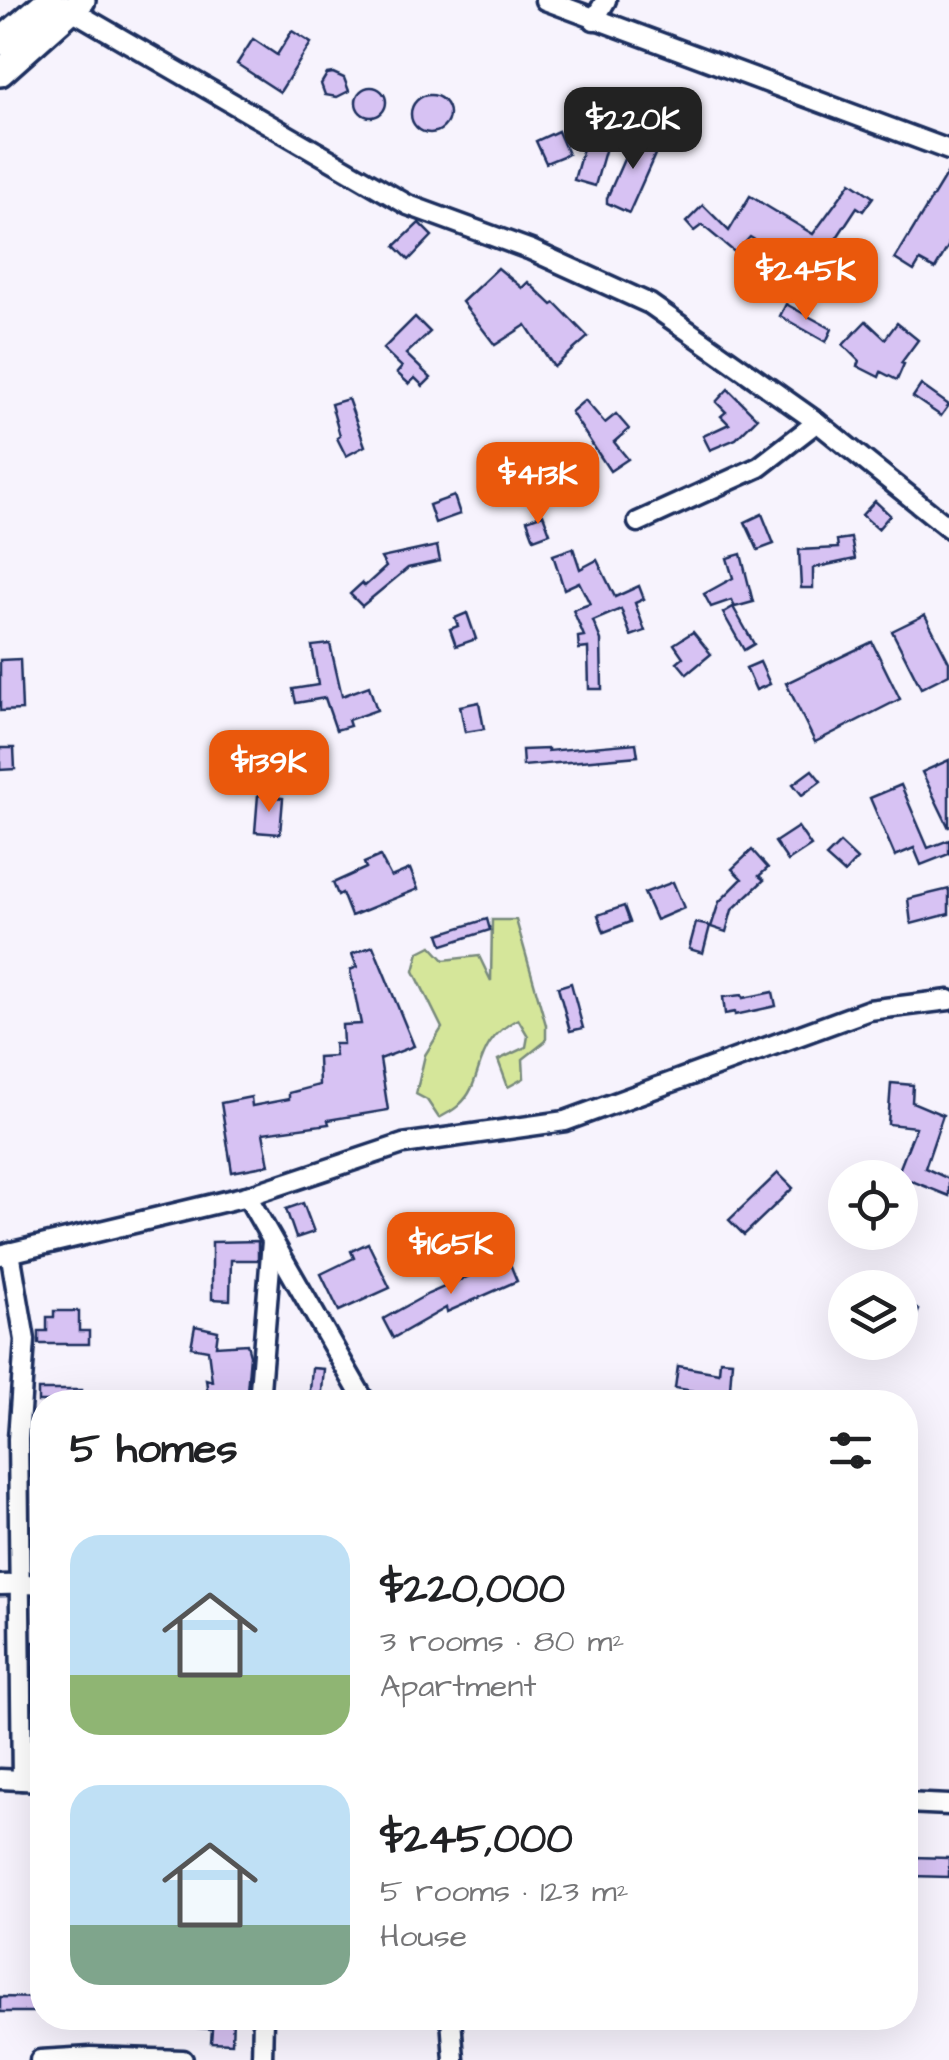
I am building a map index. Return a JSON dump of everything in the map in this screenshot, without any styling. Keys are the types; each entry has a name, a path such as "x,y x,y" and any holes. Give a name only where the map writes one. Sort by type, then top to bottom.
{"highway":[{"path":"0,42 65,3"},
{"path":"0,74 65,3"}],"street":[{"path":"545,0 949,150"},
{"path":"594,20 606,0"},
{"path":"65,3 408,205 531,250 650,304 817,422 949,528"},
{"path":"638,522 758,467 817,422"},
{"path":"22,1780 18,1440 25,1340 5,1254 247,1196 403,1144 565,1121 869,1010 949,1000"},
{"path":"247,1196 358,1390"},
{"path":"260,1390 272,1241"},
{"path":"0,1585 30,1584"},
{"path":"0,1779 30,1780"},
{"path":"918,1804 949,1805"},
{"path":"262,2060 263,2030"},
{"path":"451,2030 454,2060"},
{"path":"40,2060 184,2060"}],"green space":[{"path":"492,920 516,920 546,1025 546,1041 523,1059 524,1078 508,1087 498,1060 526,1047 528,1036 518,1019 503,1029 486,1051 468,1095 439,1118 427,1100 416,1094 425,1055 442,1028 414,971 419,952 431,946 444,960 479,956 491,981"}],"building":[{"path":"292,31 311,43 280,92 237,64 253,39 277,55"},
{"path":"327,74 344,78 349,91 337,97 325,95 321,84"},
{"path":"371,87 385,96 386,102 377,116 371,117 357,108 356,102 365,88"},
{"path":"430,95 443,101 449,114 443,127 430,133 417,127 411,114 417,101"},
{"path":"593,113 614,119 595,186 574,180"},
{"path":"558,131 568,154 546,163 536,141"},
{"path":"636,132 660,143 629,213 607,203 607,198"},
{"path":"949,170 949,245 935,269 920,261 914,271 895,259"},
{"path":"851,182 873,197 863,211 857,207 832,245 847,255 829,285 750,237 743,245 755,257 749,264 702,225 694,231 686,222 703,205 729,231 750,196 813,234"},
{"path":"419,223 432,236 409,260 395,246"},
{"path":"498,268 522,288 528,282 588,337 554,367 526,325 495,345 462,302"},
{"path":"786,304 832,329 826,342 780,316"},
{"path":"415,317 430,332 406,354 431,378 423,386 415,378 409,384 397,373 402,367 383,349"},
{"path":"866,321 885,339 897,323 918,340 901,363 904,364 897,380 881,372 879,377 857,366 859,361 843,345"},
{"path":"921,385 949,405 941,416 913,397"},
{"path":"728,389 757,418 736,439 710,450 703,436 729,424 721,416 726,412 716,402"},
{"path":"348,399 365,446 346,456 337,438 340,436 331,404"},
{"path":"585,400 605,423 616,414 629,429 614,442 628,459 610,471 571,412"},
{"path":"454,496 460,514 435,523 429,505"},
{"path":"875,501 890,515 878,529 862,515"},
{"path":"543,514 550,533 534,539 527,520"},
{"path":"762,514 774,544 758,550 745,522"},
{"path":"851,538 855,559 813,568 813,588 801,588 799,550 838,548 837,540"},
{"path":"437,546 440,561 408,568 362,606 350,594 386,567 381,558"},
{"path":"573,548 580,569 597,560 615,597 639,586 644,599 635,603 645,631 631,636 621,609 593,621 601,640 602,689 589,689 588,648 579,649 578,637 584,636 573,610 590,604 579,582 564,589 553,555"},
{"path":"741,554 753,602 735,607 731,600 711,607 704,594 733,578 727,558"},
{"path":"733,607 754,644 744,650 723,613"},
{"path":"467,613 476,639 456,646 450,629 458,626 455,618"},
{"path":"925,615 949,662 949,674 921,688 892,631"},
{"path":"693,632 711,654 687,674 677,662 683,657 674,644"},
{"path":"872,642 900,699 815,742 786,683"},
{"path":"330,644 342,696 369,686 377,710 348,720 350,726 336,730 325,698 296,703 293,689 318,685 312,646"},
{"path":"20,659 22,710 0,711 0,660"},
{"path":"760,662 770,684 756,690 746,668"},
{"path":"479,702 484,729 465,732 460,706"},
{"path":"636,743 638,756 523,766 522,750"},
{"path":"0,748 14,748 15,769 0,770"},
{"path":"276,759 297,761 295,782 274,780"},
{"path":"949,760 949,828 922,772"},
{"path":"812,770 821,781 802,795 793,784"},
{"path":"901,785 928,848 949,840 949,854 921,865 914,848 895,856 870,798"},
{"path":"258,795 283,798 280,834 255,832"},
{"path":"798,827 811,846 788,861 775,842"},
{"path":"840,843 857,859 844,873 826,857"},
{"path":"752,850 768,868 759,876 764,880 732,910 726,932 711,927 719,902 742,879 732,869"},
{"path":"380,856 391,877 410,869 418,889 351,916 342,893 338,895 333,883 366,868 364,863"},
{"path":"673,882 684,908 656,920 644,893"},
{"path":"949,889 949,914 911,924 908,899"},
{"path":"624,906 630,922 604,932 598,915"},
{"path":"487,919 490,930 443,945 439,934"},
{"path":"696,923 710,926 703,953 689,949"},
{"path":"373,946 414,1046 380,1059 388,1110 328,1120 329,1124 263,1133 269,1165 232,1172 221,1103 251,1097 252,1106 289,1099 289,1093 319,1085 318,1057 335,1056 334,1044 343,1044 342,1025 361,1024 350,970 357,967 352,954"},
{"path":"571,983 583,1028 570,1031 558,987"},
{"path":"773,992 776,1006 725,1014 723,997"},
{"path":"891,1083 913,1085 912,1102 943,1115 925,1168 949,1179 949,1196 918,1183 918,1160 903,1160 916,1127 888,1124"},
{"path":"778,1173 793,1188 744,1235 729,1220"},
{"path":"303,1203 314,1232 296,1238 286,1209"},
{"path":"258,1241 258,1260 231,1260 230,1300 212,1299 212,1242"},
{"path":"368,1243 390,1288 339,1311 321,1274 354,1258 351,1251"},
{"path":"508,1259 517,1281 447,1312 446,1308 393,1338 383,1319 428,1294"},
{"path":"54,1311 79,1311 79,1331 89,1331 89,1344 39,1344 39,1331 47,1331 47,1317 54,1317"},
{"path":"195,1326 218,1331 216,1346 247,1344 247,1390 207,1390 206,1379 212,1381 208,1350 191,1347"},
{"path":"720,1360 732,1361 730,1390 675,1388 678,1366 719,1373"},
{"path":"312,1368 324,1369 322,1390 310,1390"},
{"path":"918,1857 949,1858 949,1877 918,1876"},
{"path":"0,1997 30,1998 30,2012 0,2012"},
{"path":"212,2030 233,2030 232,2043 211,2042"}]}
